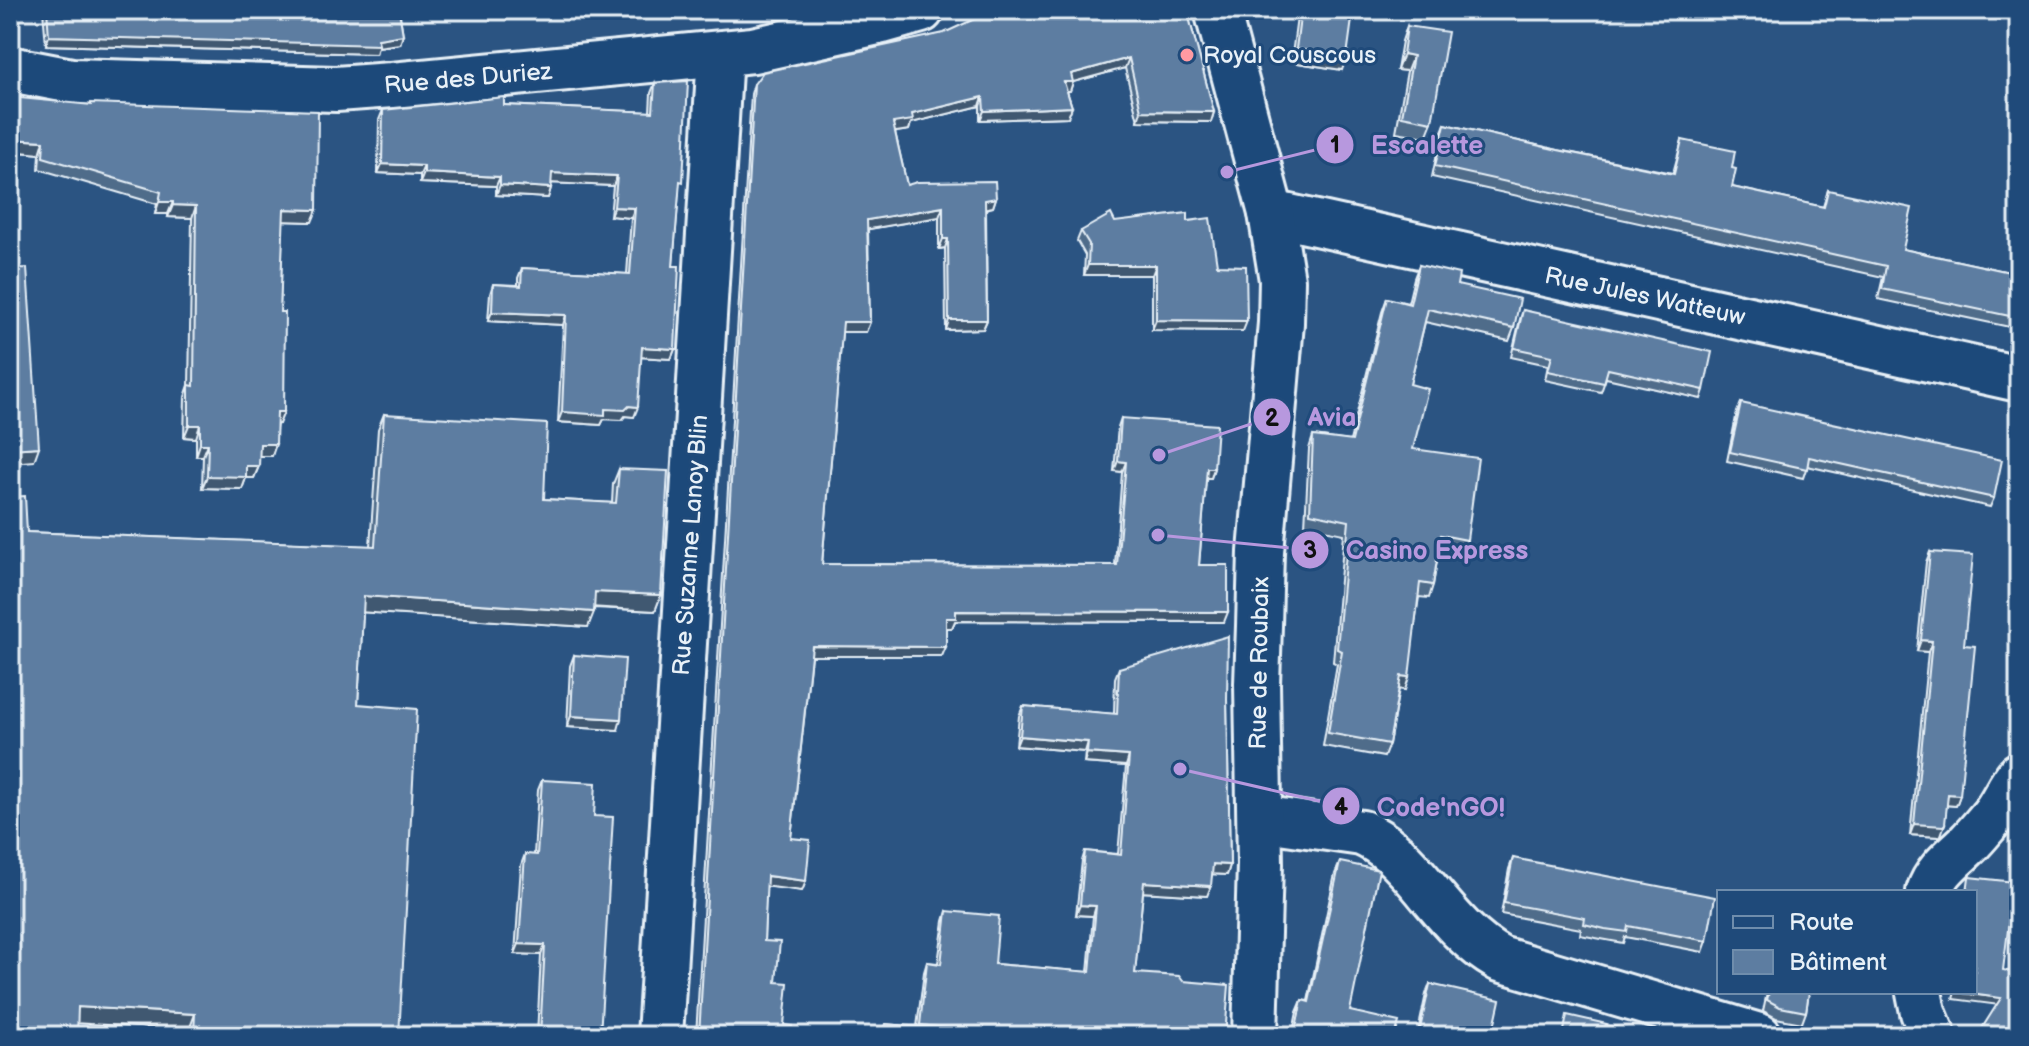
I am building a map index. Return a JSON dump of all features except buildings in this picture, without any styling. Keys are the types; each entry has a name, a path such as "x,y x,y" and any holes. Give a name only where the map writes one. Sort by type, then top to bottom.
{"street":[{"name":"Rue des Duriez","path":"10,69 72,81 336,89 720,54 783,44 921,10"},
{"name":"Rue de Roubaix","path":"1217,10 1271,213 1282,299 1261,552 1255,1036"},
{"name":"Rue Suzanne Lanoy Blin","path":"660,1036 720,54"},
{"name":"Rue Jules Watteuw","path":"1271,213 2019,379"},
{"path":"1930,890 1947,862 1994,815 2019,775"},
{"path":"1260,818 1362,833 1375,838 1397,855 1465,934 1500,959 1759,1036"},
{"path":"1919,994 1933,1036"}],"place":[{"name":"Royal Couscous","path":"1187,55"},
{"name":"Escalette","path":"1227,172"},
{"name":"Avia","path":"1159,455"},
{"name":"Casino Express","path":"1158,535"},
{"name":"Code'nGO!","path":"1180,769"}]}
